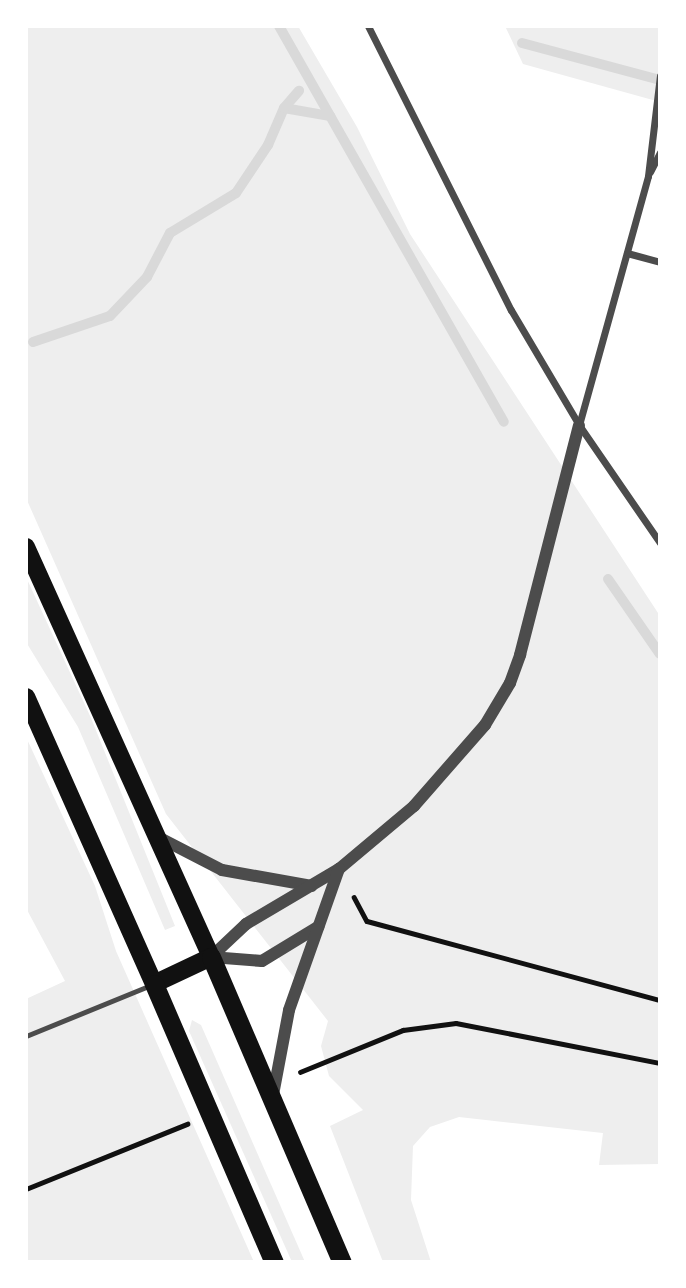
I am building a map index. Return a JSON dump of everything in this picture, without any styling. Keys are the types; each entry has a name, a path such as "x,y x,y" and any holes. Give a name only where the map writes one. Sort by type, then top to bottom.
{"highway":[{"path":"211,957 273,1095 342,1262"},
{"path":"154,984 274,1262"}],"main road":[{"path":"26,547 211,957 154,984 26,697"}],"street":[{"path":"368,26 511,310 579,425 660,543"},
{"path":"211,957 246,925 339,869 414,806 453,764 510,683 648,176 654,96 660,76"},
{"path":"648,176 660,152"},
{"path":"627,253 660,262"},
{"path":"158,837 222,870 312,886"},
{"path":"273,1095 289,1010 339,869"},
{"path":"211,957 262,961 318,927"}],"lane":[{"path":"26,1036 154,984"}],"path":[{"path":"339,869 367,921 660,1000"},
{"path":"357,1046 403,1030 456,1023 660,1063"},
{"path":"26,1189 122,1154"}],"shaded area":[{"path":"26,26 298,26 357,127 410,234 660,616 660,1164 599,1165 603,1133 459,1117 430,1127 413,1146 411,1200 431,1262 383,1262 330,1126 363,1110 329,1076 321,1046 328,1021 166,814 26,498"},
{"path":"505,26 660,26 660,102 523,64"},
{"path":"26,577 91,718 175,926 165,930 78,727 26,642"},
{"path":"26,737 95,886 116,951 254,1262 26,1262 26,999 65,981 26,908"},
{"path":"192,1020 201,1025 305,1262 292,1262 189,1031"}],"waterway":[{"path":"279,26 504,422"},
{"path":"522,43 660,80"},
{"path":"33,342 110,316 147,277 170,233 236,193 268,145 284,108 299,91"},
{"path":"284,108 330,116"},
{"path":"608,579 660,654"}]}
